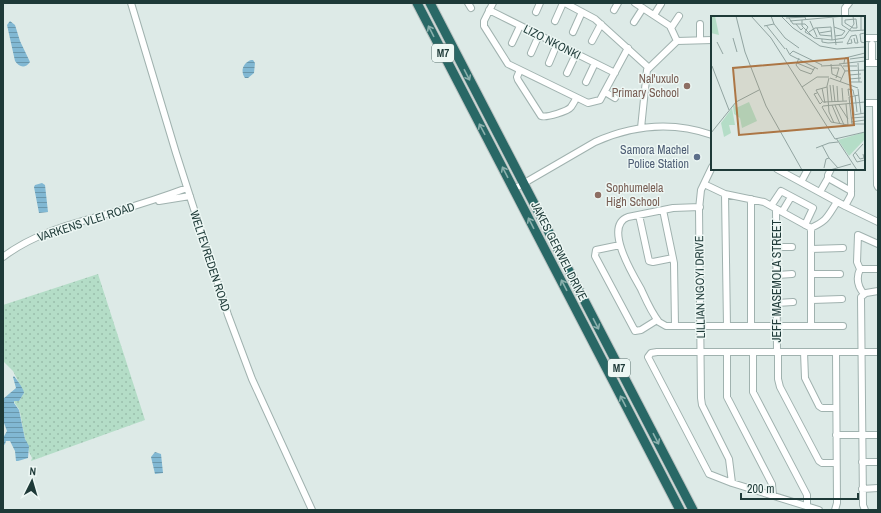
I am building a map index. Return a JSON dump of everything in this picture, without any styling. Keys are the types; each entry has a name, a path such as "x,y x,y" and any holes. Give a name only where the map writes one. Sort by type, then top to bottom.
{"highway":[{"name":"JAKES GERWEL DRIVE","path":"417,3 680,510"},
{"name":"JAKES GERWEL DRIVE","path":"430,3 693,510"}],"street":[{"name":"WELTEVREDEN ROAD","path":"131,3 182,174 228,315 246,364 312,510"},
{"path":"493,3 484,23 484,27 507,63 590,104 600,100 628,48"},
{"path":"536,12 540,3"},
{"path":"555,21 564,3 595,19 649,68"},
{"path":"614,10 618,3"},
{"path":"636,3 671,28 678,41"},
{"path":"845,16 846,8 849,3"},
{"path":"654,15 661,4"},
{"path":"634,22 643,8"},
{"name":"LIZO NKONKI","path":"489,10 615,73"},
{"path":"573,32 582,12"},
{"path":"671,28 679,16"},
{"path":"592,41 601,24"},
{"path":"700,24 700,40"},
{"path":"512,43 520,26"},
{"path":"531,52 539,35"},
{"path":"865,38 878,38"},
{"path":"642,128 645,78 649,68 678,41 711,40"},
{"path":"549,62 557,44"},
{"path":"872,44 875,63"},
{"path":"567,73 576,54"},
{"path":"586,82 595,63"},
{"path":"520,70 517,77 518,80 541,116 547,117 571,108 576,98"},
{"path":"604,92 615,98"},
{"path":"865,102 877,102 878,187"},
{"path":"514,189 595,142 617,134 642,128 674,127 690,129 711,135"},
{"name":"LILLIAN NGOYI DRIVE","path":"711,169 702,190 700,207 701,352 878,352"},
{"path":"779,170 837,202 878,222"},
{"path":"801,182 807,170"},
{"path":"820,192 830,170"},
{"path":"845,206 851,191 851,170"},
{"path":"169,195 181,184 182,174"},
{"path":"828,178 851,191"},
{"path":"704,184 725,194 759,200 808,226 825,221 837,202"},
{"name":"VARKENS VLEI ROAD","path":"3,257 25,242 54,230 150,202 187,188"},
{"path":"777,209 780,192 813,209 808,226 811,249 811,326"},
{"path":"725,194 727,326"},
{"name":"VARKENS VLEI ROAD","path":"150,202 190,196"},
{"path":"777,209 791,197"},
{"path":"751,199 751,326"},
{"path":"700,207 663,210 628,217 621,221 618,230 620,245 628,265 657,320 664,325 675,326 843,326"},
{"name":"JEFF MASEMOLA STREET","path":"777,209 776,275 778,379 780,387 819,461 822,463 836,463"},
{"path":"663,210 673,258 675,326"},
{"path":"639,215 649,261 653,262 673,258"},
{"path":"864,294 860,289 858,282 860,269 857,262 858,235 878,244"},
{"path":"620,245 596,250 594,256 635,331 641,330 657,320"},
{"path":"776,248 792,247"},
{"path":"811,249 843,248"},
{"path":"860,269 878,269"},
{"path":"776,275 792,274"},
{"path":"811,274 840,274"},
{"path":"865,510 863,505 862,489 861,297 868,292 878,292"},
{"path":"812,300 842,299"},
{"path":"777,303 793,302"},
{"path":"732,483 729,459 701,402 701,352 653,352 648,357 707,472 714,477 732,483 807,507 818,510"},
{"path":"727,352 727,397 772,484 773,496"},
{"path":"753,352 753,392 807,495 807,507"},
{"path":"804,352 805,378 819,406 822,408 836,408"},
{"path":"836,352 836,510"},
{"path":"836,435 878,435"},
{"path":"862,462 878,462"},
{"path":"862,489 878,488"}],"green space":[{"path":"98,274 145,420 31,461 32,458 26,442 20,412 14,401 19,401 24,393 13,371 3,361 3,305"}],"water":[{"path":"10,21 15,25 20,41 30,62 26,66 20,66 15,61 7,25"},
{"path":"251,60 255,63 254,73 248,78 245,78 243,75 244,65"},
{"path":"42,183 45,185 48,212 39,213 34,187 35,185"},
{"path":"14,376 24,391 19,401 14,401 14,403 19,410 25,439 29,446 28,458 18,461 16,461 15,451 10,441 6,441 3,446 7,431 4,423 3,424 3,399 16,388"},
{"path":"155,452 161,454 163,473 155,474 151,457"}],"place":[{"name":"Nal'uxulo Primary School","path":"687,86"},
{"name":"Samora Machel Police Station","path":"697,157"},
{"name":"Sophumelela High School","path":"598,195"}]}
